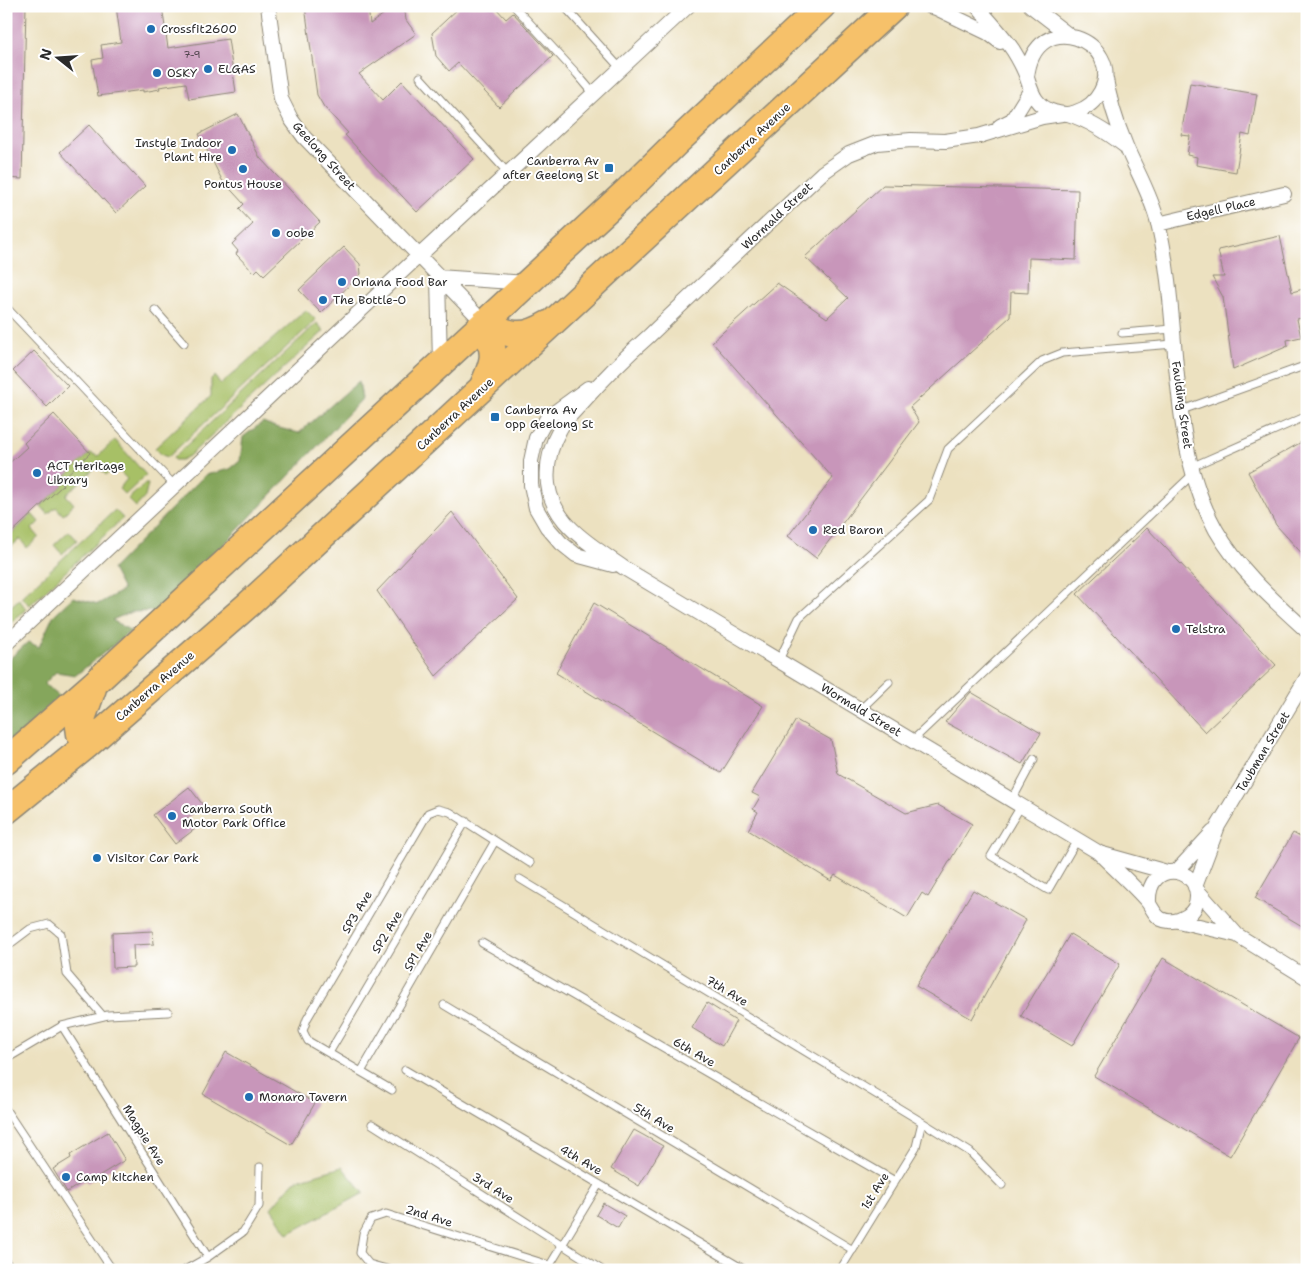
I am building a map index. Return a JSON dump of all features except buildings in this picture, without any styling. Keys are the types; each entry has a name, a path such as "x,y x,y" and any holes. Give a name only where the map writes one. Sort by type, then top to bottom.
{"highway":[{"path":"13,755 95,683 627,192 676,143 822,6"},
{"path":"790,36 833,6"},
{"name":"Canberra Avenue","path":"6,811 86,746 249,604 562,316 894,6"},
{"path":"484,323 507,334 525,334 536,331 562,316"},
{"path":"481,390 492,366 493,346 484,323"},
{"path":"86,746 79,727 95,683"},
{"path":"13,755 64,736 75,738 86,746"}],"street":[{"name":"Geelong Street","path":"268,6 281,99 291,119 304,137 418,257 484,323"},
{"path":"6,644 688,6"},
{"path":"868,31 904,6"},
{"path":"929,6 988,33 1014,51"},
{"path":"977,6 1014,51 1038,102 1048,110 1065,114 1074,113 1086,108 1097,99 1103,87 1105,74 1102,59 1094,48 1083,40 1070,36 1031,6"},
{"path":"1028,84 1028,64 1034,51 1050,39 1070,36"},
{"name":"Faulding Street","path":"1105,74 1109,98 1126,146 1149,195 1158,224 1168,286 1182,410 1192,471 1202,502 1235,559 1255,583 1307,631"},
{"name":"Wormald Street","path":"979,136 1012,120 1028,84"},
{"name":"Faulding Street","path":"1065,114 1084,119 1104,129 1126,146"},
{"name":"Wormald Street","path":"1065,114 1042,117 979,136 945,141 910,140 877,142 849,154 822,173 610,372 561,427 553,443 549,463 548,484 553,503 570,529 624,568 1077,840 1098,852 1184,874 1191,879 1196,889 1237,935 1307,978"},
{"name":"Edgell Place","path":"1158,224 1284,194"},
{"path":"440,364 438,277 527,283"},
{"name":"Taubman Street","path":"1196,889 1218,826 1307,677"},
{"name":"Taubman Street","path":"1171,872 1218,826"},
{"name":"Wormald Street","path":"1098,852 1149,902 1154,913 1161,918 1237,935"},
{"path":"1149,902 1150,886 1156,878 1171,872"},
{"path":"1178,921 1190,914 1195,907 1198,899 1196,889"}],"lane":[{"path":"514,6 578,74 594,94"},
{"path":"564,6 621,69"},
{"path":"420,77 508,173"},
{"path":"6,307 174,485"},
{"path":"155,310 184,343"},
{"path":"1122,333 1173,329"},
{"path":"779,660 799,618 929,500 948,449 1042,361 1062,353 1174,344"},
{"path":"1182,410 1307,364"},
{"path":"913,740 1192,471 1307,416"},
{"path":"861,709 889,682"},
{"path":"1034,759 991,856 1048,890 1077,840"},
{"name":"SP3 Ave","path":"392,1090 308,1041 303,1031 307,1019 428,813 438,810 450,812 530,863"},
{"name":"SP2 Ave","path":"329,1053 466,822"},
{"name":"SP1 Ave","path":"361,1072 495,841"},
{"name":"7th Ave","path":"520,879 970,1152 1002,1185"},
{"path":"6,947 30,929 49,924 61,934 67,974 103,1016"},
{"name":"6th Ave","path":"482,942 895,1181"},
{"name":"5th Ave","path":"444,1005 852,1250"},
{"path":"6,1059 62,1026 103,1016 168,1012"},
{"name":"Magpie Ave","path":"62,1026 208,1257"},
{"name":"4th Ave","path":"405,1070 745,1270"},
{"path":"6,1110 108,1265 114,1270"},
{"name":"1st Ave","path":"840,1270 916,1146 922,1122"},
{"name":"3rd Ave","path":"372,1124 602,1270"},
{"path":"185,1270 208,1257 243,1232 259,1206 260,1167"},
{"name":"2nd Ave","path":"390,1270 369,1264 360,1253 363,1234 371,1218 386,1214 548,1268 599,1184"},
{"path":"6,1262 11,1270"}],"green space":[{"path":"306,310 316,320 168,457 162,455 155,448 211,396 211,379 214,376 221,384"},
{"path":"317,323 324,331 189,456 181,460 174,460 173,458"},
{"path":"359,381 362,399 161,611 131,612 112,620 131,631 76,675 56,672 44,684 59,696 15,745 6,743 6,662 28,642 39,647 53,616 73,597 98,604 123,590 112,569 205,475 230,469 240,461 243,437 263,422 299,433"},
{"path":"115,440 146,475 125,495 119,489 127,479 115,467 106,475 97,466 66,495 74,504 63,515 56,507 48,514 41,506 63,485 60,481 90,453 98,456"},
{"path":"145,484 148,484 145,497 136,507 128,499"},
{"path":"115,510 123,518 30,605 21,597"},
{"path":"32,514 39,522 32,529 39,537 27,548 20,539 6,551 6,531 10,535"},
{"path":"69,531 77,540 62,554 54,545"},
{"path":"19,599 26,609 6,627 6,611"},
{"path":"342,1167 364,1193 288,1234 271,1208 294,1181"}],"place":[{"name":"Crossfit2600","path":"151,29"},
{"name":"ELGAS","path":"208,69"},
{"name":"OSKY","path":"157,73"},
{"name":"Instyle Indoor Plant Hire","path":"232,150"},
{"name":"Canberra Av after Geelong St","path":"609,168"},
{"name":"Pontus House","path":"243,169"},
{"name":"oobe","path":"276,233"},
{"name":"Oriana Food Bar","path":"342,282"},
{"name":"The Bottle-O","path":"323,300"},
{"name":"Canberra Av opp Geelong St","path":"495,417"},
{"name":"ACT Heritage Library","path":"37,473"},
{"name":"Red Baron","path":"813,530"},
{"name":"Telstra","path":"1176,629"},
{"name":"Canberra South Motor Park Office","path":"172,816"},
{"name":"Visitor Car Park","path":"97,858"},
{"name":"Monaro Tavern","path":"249,1097"},
{"name":"Camp kitchen","path":"66,1177"}]}
